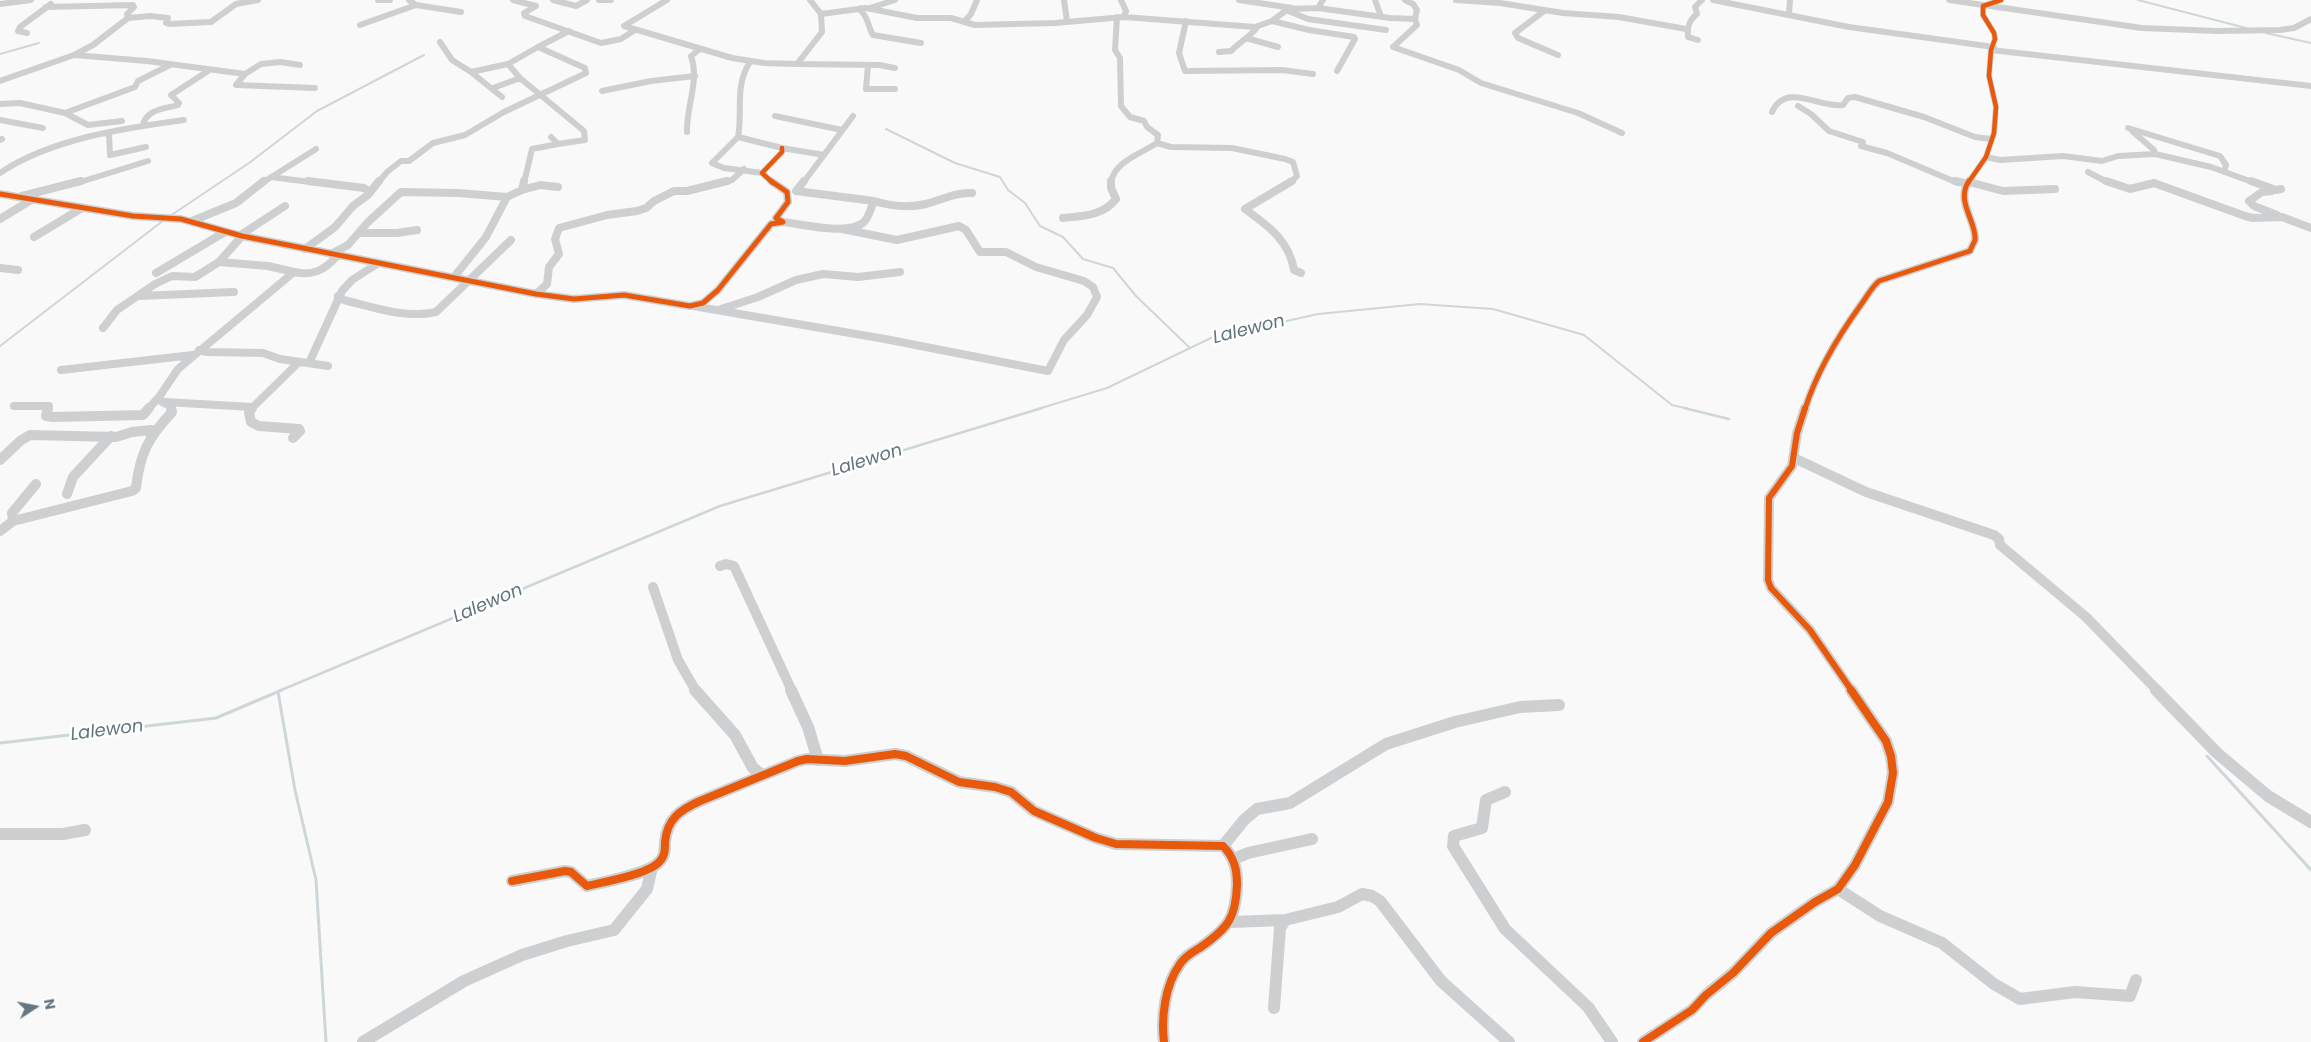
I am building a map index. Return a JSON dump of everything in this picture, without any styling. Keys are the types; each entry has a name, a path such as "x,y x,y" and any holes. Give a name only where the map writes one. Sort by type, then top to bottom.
{"street":[{"path":"0,4 31,0"},
{"path":"27,33 18,30 55,0"},
{"path":"0,81 74,55 93,45 117,24 128,18 164,17 168,18 166,23 169,24 204,23 216,20 228,8 236,4 258,0"},
{"path":"378,0 390,0"},
{"path":"409,0 416,5 460,12"},
{"path":"513,0 576,6 587,0"},
{"path":"600,0 605,2 611,0"},
{"path":"668,0 624,26 700,50 750,62 868,65 896,68"},
{"path":"810,0 822,14"},
{"path":"869,8 895,0"},
{"path":"964,22 971,14 977,0"},
{"path":"1064,0 1067,21"},
{"path":"1063,218 1082,216 1111,207 1116,199 1109,186 1109,180 1114,172 1157,143 1158,135 1147,127 1144,122 1130,116 1121,106 1120,58 1115,50 1121,17 1126,11 1121,0"},
{"path":"1239,0 1289,9 1318,8 1416,19"},
{"path":"1318,8 1323,0"},
{"path":"1374,0 1381,16"},
{"path":"1405,0 1413,4 1417,10 1417,25 1415,29 1394,46 1459,70 1481,82 1578,114 1622,133"},
{"path":"1456,0 1500,3 1544,10 1619,17 1686,29"},
{"path":"1698,40 1688,37 1686,29 1691,18 1697,14 1694,7 1702,0"},
{"path":"1714,0 1849,27 1992,49 2311,86"},
{"path":"1789,14 1790,0"},
{"path":"1950,0 2142,28 2276,30 2293,28 2311,18"},
{"path":"1983,6 2001,0"},
{"path":"546,3 524,13 524,16 607,43 621,39 636,30"},
{"path":"46,7 132,4 134,7 127,14 128,18"},
{"path":"360,25 416,5"},
{"path":"1643,1042 1680,1020 1692,1010 1706,995 1733,973 1771,933 1815,902 1838,889 1855,865 1888,802 1892,785 1892,764 1886,741 1810,630 1771,588 1768,580 1769,498 1792,466 1797,432 1810,393 1842,331 1865,299 1869,290 1879,281 1970,251 1974,246 1974,232 1965,204 1965,187 1986,157 1994,133 1996,107 1989,76 1994,33 1983,15 1983,6"},
{"path":"861,8 861,11 869,21 870,32 873,35 921,43"},
{"path":"822,14 869,8 917,18 944,17 978,25 1121,17 1257,27 1272,21 1289,9"},
{"path":"1289,9 1308,19 1386,30"},
{"path":"1544,10 1515,33 1518,38 1558,55"},
{"path":"797,64 822,32 820,17 822,14"},
{"path":"1186,21 1178,46 1179,61 1185,71 1216,69 1282,70 1313,74"},
{"path":"1272,21 1309,30 1354,37 1355,39 1337,71"},
{"path":"1219,52 1231,51 1242,39 1255,32 1257,27"},
{"path":"471,72 508,64 569,31"},
{"path":"1246,38 1278,47"},
{"path":"440,42 445,52 464,69 493,88 502,97"},
{"path":"305,249 335,227 352,206 370,192 387,172 401,160 409,161 433,143 465,135 504,112 586,73 585,68 538,47"},
{"path":"687,132 687,112 695,76 695,67 691,56 700,50"},
{"path":"74,55 147,61 245,74"},
{"path":"300,65 280,62 261,64 245,74 236,85 316,88"},
{"path":"750,62 744,68 738,137 712,163 717,167 754,170 762,173 769,181 778,184 787,192 788,202"},
{"path":"508,64 520,78 584,131 585,140 532,149 522,190"},
{"path":"65,113 135,87 138,81 170,65"},
{"path":"868,65 866,89 895,89"},
{"path":"143,126 146,114 178,105 180,103 171,95 208,70"},
{"path":"602,91 651,81 695,76"},
{"path":"493,88 520,78"},
{"path":"1772,112 1776,102 1782,99 1814,99 1837,106 1843,105 1848,98 1855,97 1924,117 1975,137 1991,139"},
{"path":"0,104 20,102 31,107 65,113 88,125 122,120"},
{"path":"1798,106 1823,123 1829,131 1863,142 1861,146 1887,153 1968,183 2002,193 2025,193 2055,189"},
{"path":"775,116 842,130"},
{"path":"783,222 776,218 853,116"},
{"path":"0,120 43,128"},
{"path":"0,173 21,159 42,150 143,126 184,120"},
{"path":"2155,154 2154,150 2128,127 2220,156 2226,165 2224,172"},
{"path":"107,134 109,134 110,155 146,147"},
{"path":"551,137 558,144"},
{"path":"738,137 782,148 824,155"},
{"path":"1157,143 1171,147 1210,146 1244,149 1293,162 1297,176 1291,184 1260,198 1245,209 1276,233 1292,257 1294,270 1301,273"},
{"path":"762,173 782,152 782,148"},
{"path":"192,221 236,203 316,149"},
{"path":"1986,157 2000,160 2063,156 2102,161 2118,156 2155,154 2224,172 2278,190 2262,192 2249,201 2254,206 2311,228"},
{"path":"0,203 14,197 59,188 148,161"},
{"path":"536,294 547,284 549,267 559,254 555,238 558,228 606,215 637,211 674,191 687,191 732,180 744,169"},
{"path":"2088,172 2127,188 2135,189 2149,183 2154,183 2253,218 2282,217"},
{"path":"272,177 364,188 370,192"},
{"path":"219,262 268,266 309,275 331,263 334,255 346,247 368,222 401,192 458,193 507,197 539,184 558,187"},
{"path":"796,191 874,201 884,205 922,204 948,195 972,193"},
{"path":"0,194 133,216 192,221 241,236 377,264 469,279 536,294 574,300 624,295 690,306 718,310 1048,371 1056,360 1063,340 1094,308 1098,297 1093,286 1084,281 1036,267 1006,252 980,252 966,230 959,226 897,240 842,229 783,222 771,224 718,290 702,303 690,306"},
{"path":"454,277 486,237 507,197"},
{"path":"0,219 30,200"},
{"path":"842,229 858,227 865,221 874,201"},
{"path":"103,328 117,310 165,278 172,276 195,277 219,262 241,236 285,206"},
{"path":"34,237 82,208"},
{"path":"360,233 398,233 417,230"},
{"path":"156,273 225,232"},
{"path":"338,296 344,300 391,310 429,315 436,312 469,279 490,263 511,240"},
{"path":"309,363 343,288 377,264"},
{"path":"0,268 18,270"},
{"path":"132,432 143,415 161,399 173,375 196,353 294,272"},
{"path":"718,310 758,297 796,280 824,274 858,277 900,272"},
{"path":"138,296 234,292"},
{"path":"60,370 206,352 263,353 280,359 328,366"},
{"path":"293,438 300,431 299,429 259,426 251,422 250,413 252,407 299,362"},
{"path":"161,399 252,407"},
{"path":"0,531 13,520 132,491 136,488 139,462 150,439 173,409 161,399"},
{"path":"14,406 49,406 46,416 53,417 143,415"},
{"path":"0,460 20,441 30,435 111,436 151,430 150,439"},
{"path":"66,494 73,477 111,436"},
{"path":"1794,458 1866,492 1994,535 1999,539 2000,544 2086,617 2217,753 2268,796 2311,822"},
{"path":"13,520 12,513 36,484"},
{"path":"720,566 726,564 734,566 808,727 818,760"},
{"path":"653,587 664,613 670,642 689,682 710,711 735,735 755,770 762,775"},
{"path":"1223,846 1244,820 1257,809 1290,803 1386,744 1455,722 1520,707 1559,705"},
{"path":"512,881 565,871 571,872 584,885 593,885 627,877 652,868 663,859 666,830 677,813 685,808 798,761 845,761 895,754 906,756 959,782 995,786 1011,792 1034,811 1103,840 1131,846 1223,846 1234,859 1237,869 1236,904 1231,922 1226,928 1186,956 1175,973 1162,1027 1164,1042"},
{"path":"1505,792 1486,800 1483,805 1485,821 1482,828 1454,836 1451,843 1452,846 1506,929 1588,1007 1612,1042"},
{"path":"0,834 63,834 85,830"},
{"path":"1234,859 1248,853 1312,839"},
{"path":"363,1042 464,981 505,963 567,941 614,930 647,889 652,868"},
{"path":"1838,889 1880,916 1942,943 1994,984 2020,999 2075,992 2130,996 2136,980"},
{"path":"1231,922 1285,920 1338,907 1362,894 1372,896 1380,901 1429,969 1509,1042"},
{"path":"1274,1008 1280,928 1285,920"}],"waterway":[{"path":"2138,0 2246,28"},
{"path":"2266,33 2311,43"},
{"path":"0,54 39,43"},
{"path":"170,216 249,163 317,111 424,55"},
{"path":"886,129 955,163 1000,177 1008,190 1025,203 1040,226 1063,237 1083,259 1113,268 1136,296 1190,348"},
{"path":"0,346 164,220"},
{"name":"Lalewon","path":"1038,409 1107,388 1211,338 1318,314 1420,304 1493,309 1584,335 1672,405 1689,409"},
{"name":"Lalewon","path":"279,691 720,506 1042,408"},
{"name":"Lalewon","path":"1684,408 1729,419"},
{"name":"Lalewon","path":"0,743 216,718 282,690"},
{"path":"278,692 295,790 316,880 326,1042"},
{"path":"2207,756 2311,870"}],"cycle path":[{"path":"1643,1042 1692,1010 1706,995 1733,973 1771,933 1815,902 1838,889 1855,865 1888,802 1893,773 1891,756 1886,741 1810,630 1771,588 1768,580 1769,498 1792,466 1797,433 1810,393 1822,367 1842,331 1865,299 1869,290 1879,281 1970,251 1975,239 1965,204 1965,187 1986,157 1994,133 1996,107 1989,76 1991,50 1995,39 1994,33 1983,15 1983,6 2001,0"},
{"path":"0,194 133,216 181,219 242,236 536,294 574,299 624,295 690,306 703,303 718,290 771,224 783,222 776,218 788,202 787,192 762,173 782,152 782,148"},
{"path":"512,881 565,871 571,872 587,886 627,877 659,863 664,853 668,825 677,814 692,804 798,761 807,759 845,761 895,754 906,756 959,782 995,787 1011,792 1034,811 1096,838 1116,844 1223,846 1231,854 1237,873 1233,916 1225,928 1185,958 1176,969 1164,1012 1164,1042"}]}
